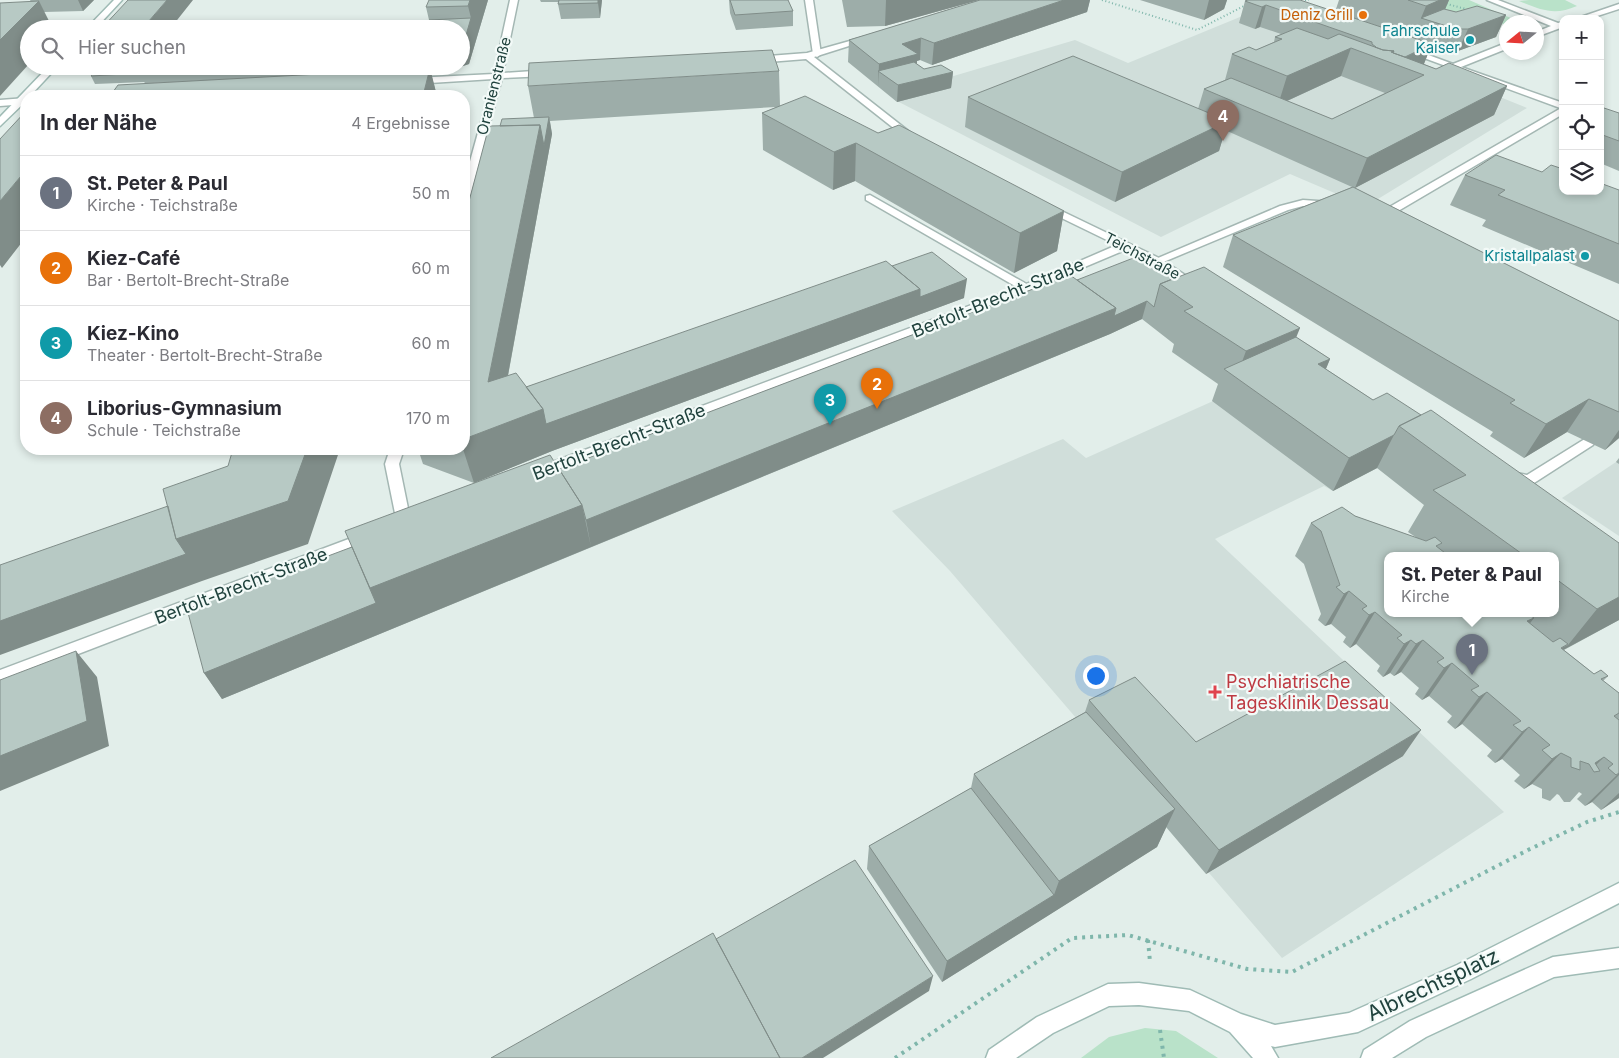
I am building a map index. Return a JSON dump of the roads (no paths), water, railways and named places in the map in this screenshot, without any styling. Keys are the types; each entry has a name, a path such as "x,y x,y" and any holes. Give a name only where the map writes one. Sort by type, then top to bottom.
{"street":[{"path":"99,20 118,0"},
{"name":"Oranienstraße","path":"470,179 498,76 514,0"},
{"path":"809,0 812,55 914,140 923,144"},
{"path":"1491,0 1559,24"},
{"path":"1591,15 1619,6"},
{"path":"1544,32 1559,26"},
{"path":"740,61 812,55 873,38"},
{"path":"1398,48 1560,105"},
{"path":"1453,66 1499,49"},
{"path":"408,82 556,72"},
{"path":"34,90 46,75"},
{"path":"0,103 20,102"},
{"path":"0,123 20,106"},
{"path":"1365,212 1389,212 1559,112"},
{"path":"870,198 1026,288"},
{"name":"Teichstraße","path":"1038,202 1157,261 1207,294"},
{"path":"1157,261 1284,208 1319,202 1343,207"},
{"path":"1374,227 1378,213"},
{"name":"Bertolt-Brecht-Straße","path":"525,478 1026,288 1125,246"},
{"path":"1500,475 1529,480 1588,442"},
{"name":"Bertolt-Brecht-Straße","path":"0,677 409,522 392,464 395,455"},
{"path":"1529,480 1530,492 1534,497"},
{"name":"Albrechtsplatz","path":"997,1058 1044,1025 1108,995 1139,994 1190,1001 1238,1024 1275,1036 1350,1024 1464,972 1619,893"},
{"name":"Albrechtsplatz","path":"1372,1058 1418,1029 1553,967 1619,958"},
{"name":"Albrechtsplatz","path":"1238,1024 1267,1058"}],"place":[{"name":"Deniz Grill","path":"1363,15"},
{"name":"Fahrschule Kaiser","path":"1470,40"},
{"name":"Liborius-Gymnasium","path":"1223,141"},
{"name":"Kristallpalast","path":"1585,256"},
{"name":"Kiez-Café","path":"877,409"},
{"name":"Kiez-Kino","path":"830,425"},
{"name":"St. Peter & Paul","path":"1472,675"},
{"name":"Psychiatrische Tagesklinik Dessau","path":"1215,692"}]}
